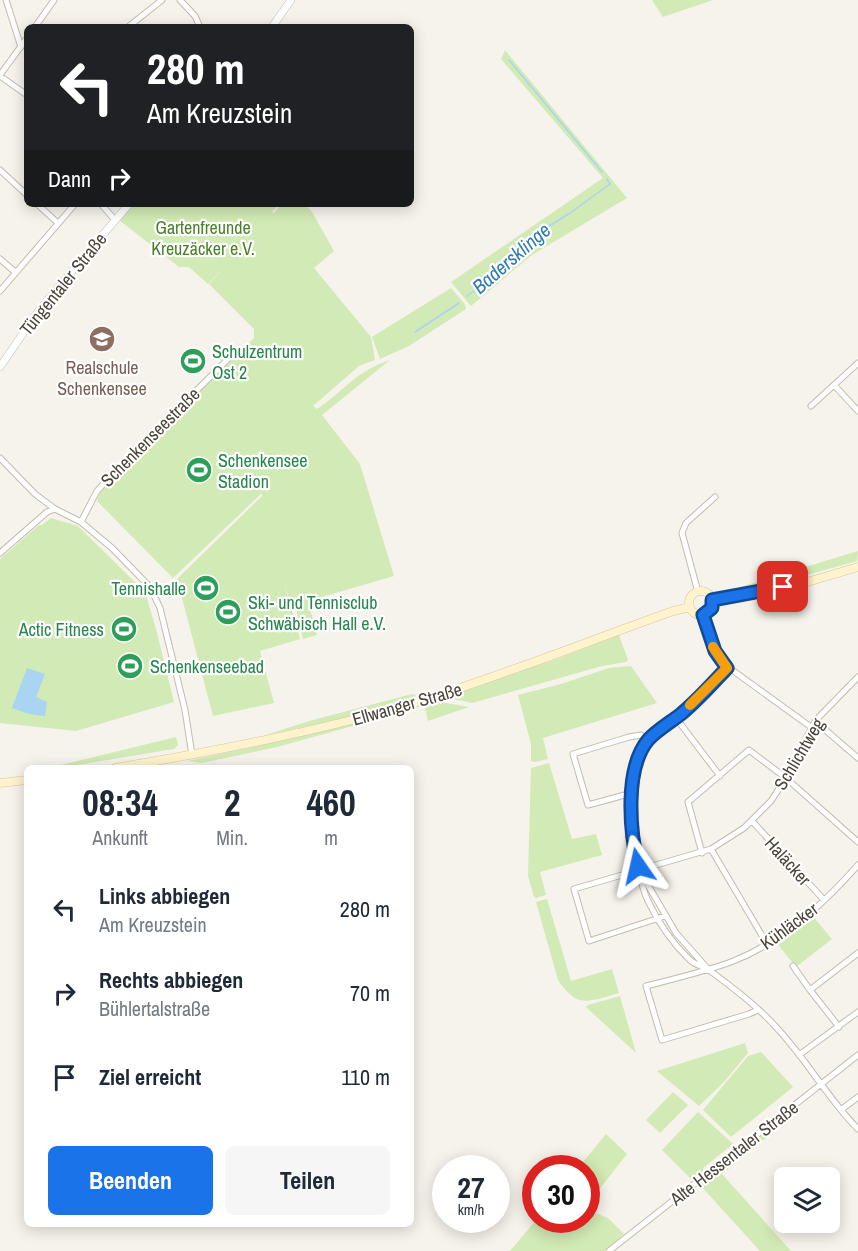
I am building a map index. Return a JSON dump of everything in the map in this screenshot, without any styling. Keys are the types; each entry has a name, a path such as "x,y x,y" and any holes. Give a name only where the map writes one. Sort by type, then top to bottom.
{"main road":[{"path":"712,600 797,585 858,567"},
{"path":"698,592 708,594 712,600 712,608 703,615 696,614 690,607 690,599 698,592"},
{"name":"Ellwanger Straße","path":"133,765 321,729 419,701 516,669 673,610 690,607"},
{"path":"0,783 24,780"}],"street":[{"path":"6,0 21,47"},
{"path":"37,24 54,0"},
{"path":"132,24 162,0"},
{"path":"180,0 195,16 199,24"},
{"path":"274,24 291,0"},
{"path":"24,42 0,76 24,93"},
{"path":"0,170 24,192"},
{"path":"40,207 58,223"},
{"path":"0,291 72,207"},
{"path":"104,207 116,220"},
{"name":"Tüngentaler Straße","path":"0,367 39,310 127,207"},
{"path":"0,259 15,272"},
{"name":"Schenkenseestraße","path":"81,522 97,491 228,359"},
{"path":"811,406 858,363"},
{"path":"834,385 858,411"},
{"path":"0,458 35,494 55,509 81,522 112,548 154,594 160,608 185,710 192,755"},
{"path":"698,592 682,533 687,523 714,496"},
{"path":"0,553 47,512 55,509"},
{"path":"703,615 715,651 727,668 811,727"},
{"path":"708,969 691,961 669,937 647,899 634,846 632,793 637,765 648,740 696,700 727,668"},
{"name":"Schlichtweg","path":"658,920 589,940 574,889 702,853 752,821 771,801 786,778 811,727 858,677"},
{"path":"676,718 720,776"},
{"path":"816,721 858,758"},
{"path":"632,793 588,805 573,754 629,737 641,735 648,740"},
{"path":"702,853 688,802 748,750 786,778 858,842"},
{"name":"Haläcker","path":"752,821 824,900"},
{"path":"711,849 767,944"},
{"name":"Kühläcker","path":"758,1010 662,1040 646,986 731,962 767,944 824,900 858,864"},
{"path":"640,871 676,933 708,969 758,1010 789,1041 858,1129"},
{"path":"658,920 665,916"},
{"path":"810,990 858,953"},
{"path":"793,966 839,1027"},
{"path":"799,1055 858,1012"},
{"name":"Alte Hessentaler Straße","path":"609,1251 858,1054"},
{"path":"842,1109 858,1097"}],"green space":[{"path":"652,0 713,0 663,17"},
{"path":"505,50 627,198 532,255 471,306 451,282 603,178 501,59"},
{"name":"Gartenfreunde Kreuzäcker e.V.","path":"131,207 276,207 272,212 274,213 279,207 308,207 334,251 314,268 371,337 375,360 359,366 313,406 317,409 359,375 390,360 322,415 360,464 394,576 308,601 317,635 303,639 295,605 291,605 282,575 300,639 260,651 274,703 213,716 177,579 262,496 262,493 173,578 97,501 101,490 254,338 254,329 209,284 226,265 208,284 189,267 179,267 119,220"},
{"path":"451,288 464,303 466,309 409,346 380,359 372,337"},
{"path":"51,518 78,526 145,592 174,702 76,731 0,723 0,559 39,525"},
{"path":"858,551 857,561 745,590 740,587"},
{"path":"619,635 628,660 626,662 602,666 472,703 444,697 557,659"},
{"path":"631,666 657,703 543,738 548,759 531,761 531,744 518,695 609,668"},
{"path":"412,694 416,695 414,699 344,718 266,735 309,721"},
{"path":"441,702 469,707 428,721 425,707"},
{"path":"416,706 418,708 277,747 202,763 187,761 267,744"},
{"path":"176,737 178,745 174,749 77,765 61,765"},
{"path":"549,763 572,839 596,834 602,855 540,872 546,895 536,898 528,876 531,768"},
{"path":"547,899 571,981 612,969 619,993 585,1001 572,996 565,990 558,980 536,902"},
{"path":"812,915 832,939 796,967 775,941"},
{"path":"620,996 636,1053 586,1007"},
{"path":"745,1043 748,1053 724,1082 699,1106 657,1071"},
{"path":"761,1052 793,1087 731,1137 703,1110 748,1056"},
{"path":"673,1092 688,1105 660,1133 646,1120"},
{"path":"698,1112 733,1144 692,1180 662,1150"},
{"path":"778,1122 783,1124 722,1174 791,1251 760,1251 700,1185"},
{"path":"606,1134 627,1154 600,1188 600,1155 589,1155"},
{"path":"600,1215 608,1218 624,1234 604,1251 510,1251 525,1233 600,1233"}],"water":[{"path":"27,668 45,674 36,697 47,702 45,716 29,714 12,708"}],"waterway":[{"name":"Badersklinge","path":"509,60 602,172"},
{"name":"Badersklinge","path":"467,296 488,281 530,238 610,184 607,179"},
{"name":"Badersklinge","path":"415,332 459,303"}],"slow traffic":[{"path":"690,705 727,668 713,647"}],"place":[{"name":"Realschule Schenkensee","path":"102,339"},
{"name":"Schulzentrum Ost 2","path":"193,361"},
{"name":"Schenkensee Stadion","path":"199,470"},
{"name":"Tennishalle","path":"206,588"},
{"name":"Ski- und Tennisclub Schwäbisch Hall e.V.","path":"228,612"},
{"name":"Actic Fitness","path":"124,629"},
{"name":"Schenkenseebad","path":"130,666"}],"route":[{"path":"638,866 631,809 633,784 641,752 648,740 696,700 727,668 715,651 703,615 712,608 712,600 783,587"}]}
